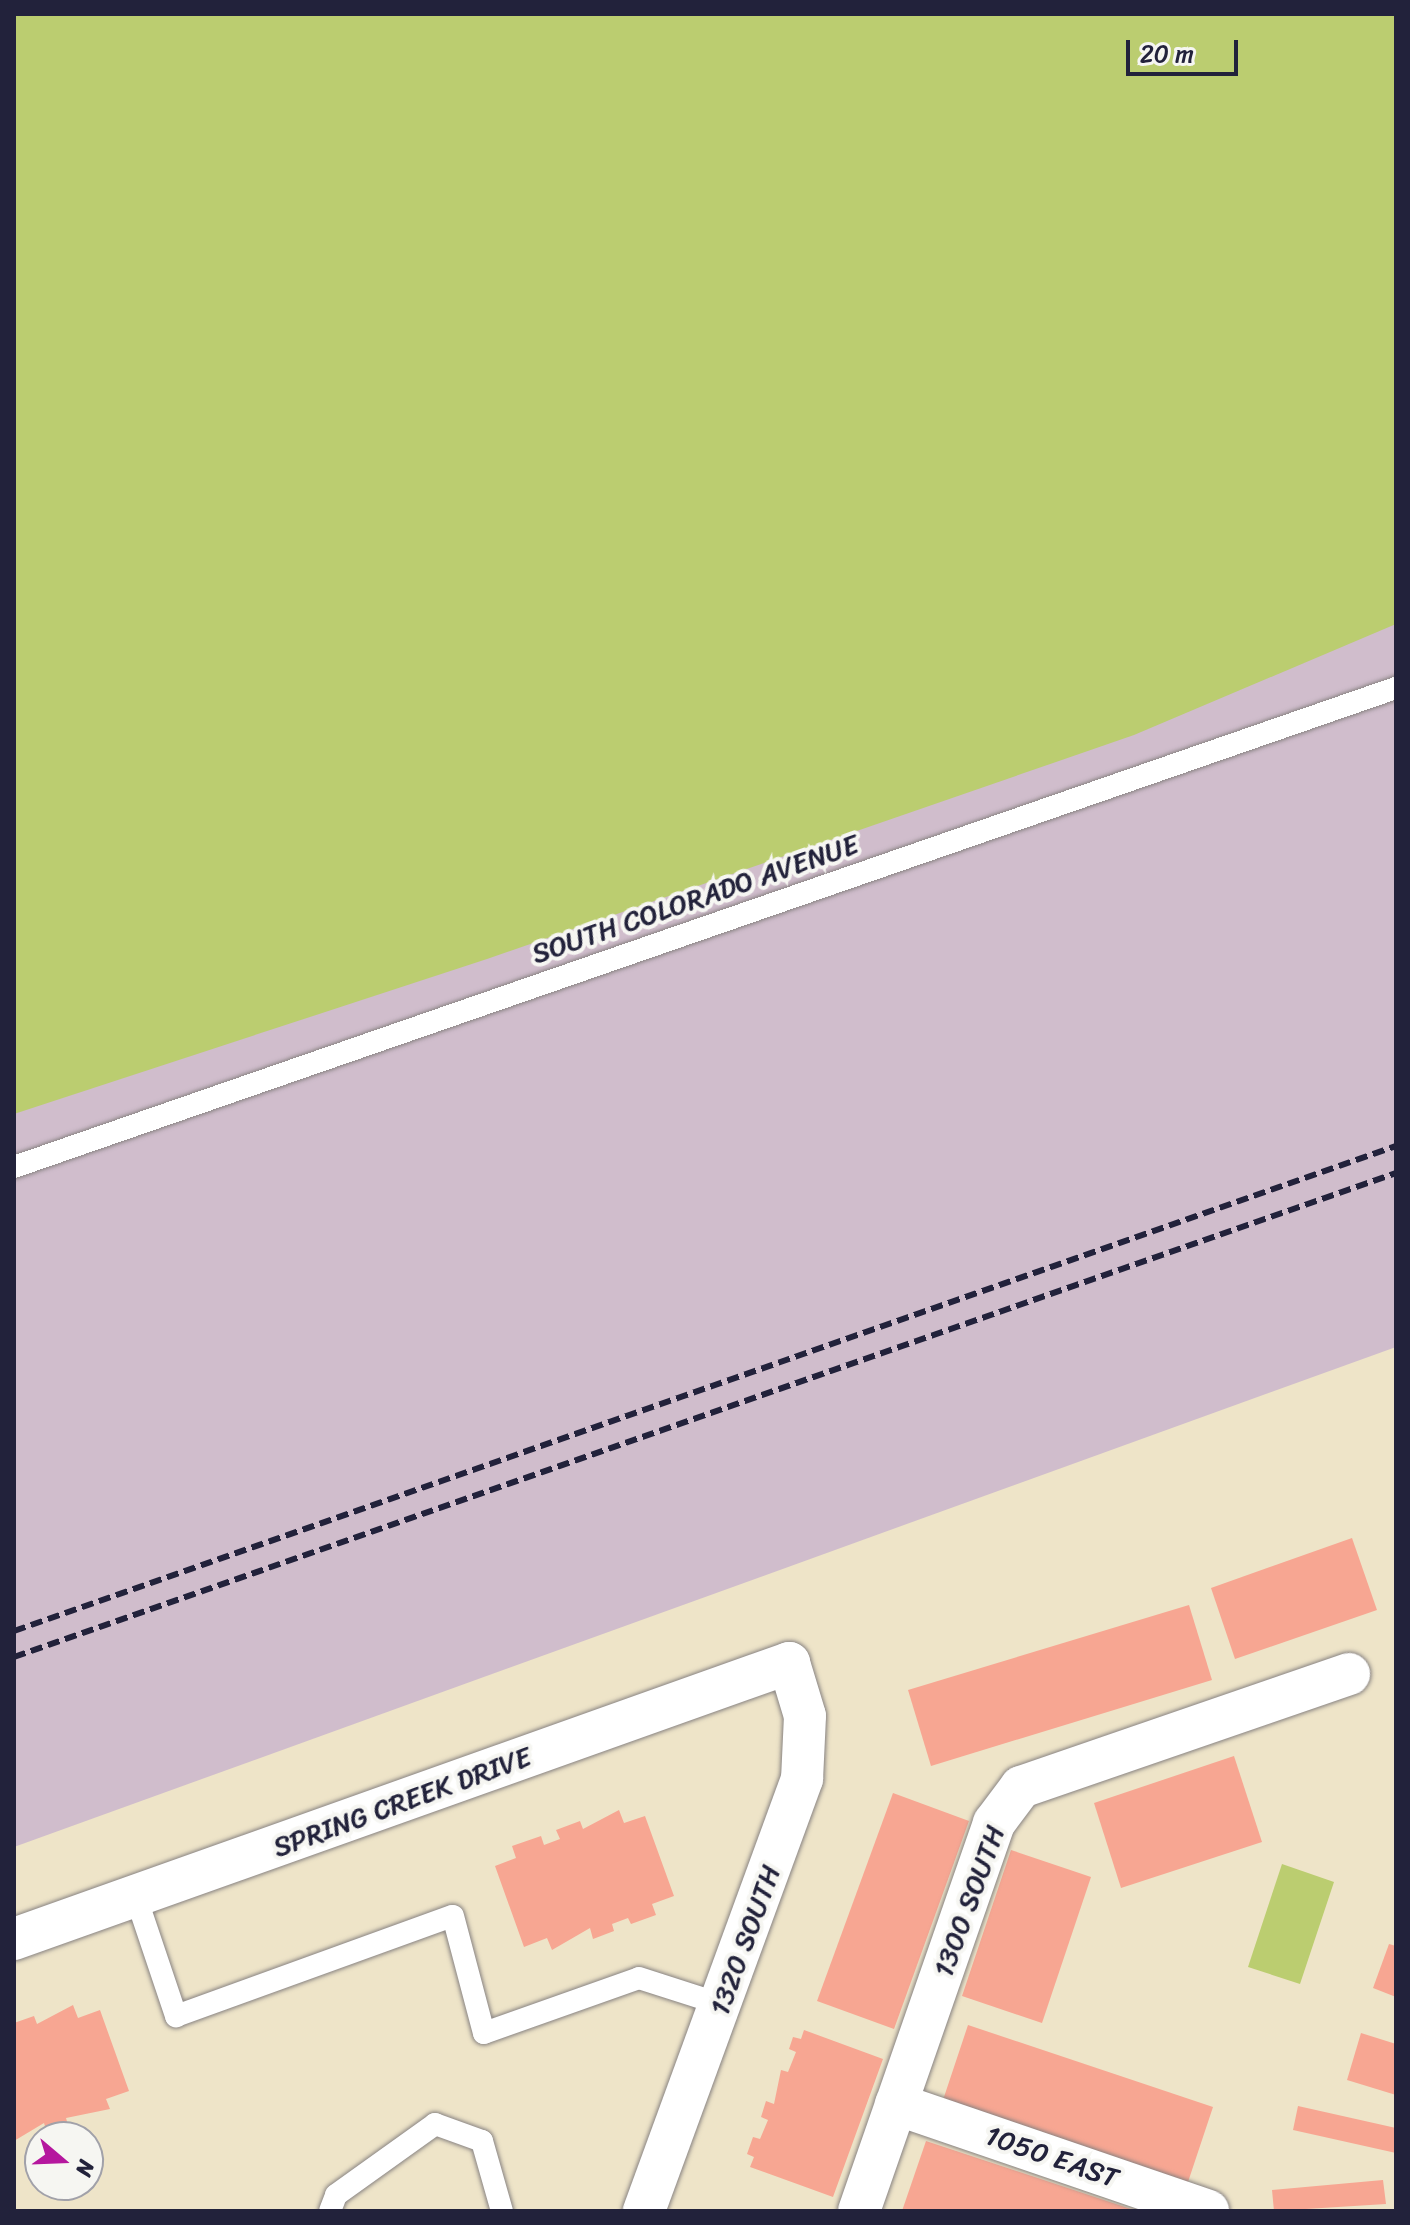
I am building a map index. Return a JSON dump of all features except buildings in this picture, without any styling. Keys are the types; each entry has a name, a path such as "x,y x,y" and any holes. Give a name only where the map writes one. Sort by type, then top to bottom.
{"street":[{"name":"SPRING CREEK DRIVE","path":"14,1939 789,1663"},
{"name":"1320 SOUTH","path":"646,2211 723,2005 802,1779 805,1716 789,1663"},
{"name":"1300 SOUTH","path":"859,2211 994,1823 1021,1787 1349,1674"},
{"name":"1050 EAST","path":"896,2104 1208,2211"}],"lane":[{"name":"SOUTH COLORADO AVENUE","path":"14,1167 1396,688"},
{"path":"136,1897 176,2016 453,1916 484,2033 639,1978 723,2005"},
{"path":"330,2211 336,2195 435,2124 482,2141 502,2211"}],"shaded area":[{"path":"1396,571 1396,1347 14,1847 14,1050"}],"green space":[{"path":"14,14 1396,14 1396,624 1134,735 487,959 14,1114"},
{"path":"1282,1864 1334,1882 1300,1984 1248,1967"}],"railway":[{"path":"14,1631 1396,1146"},
{"path":"14,1657 1396,1173"}]}
